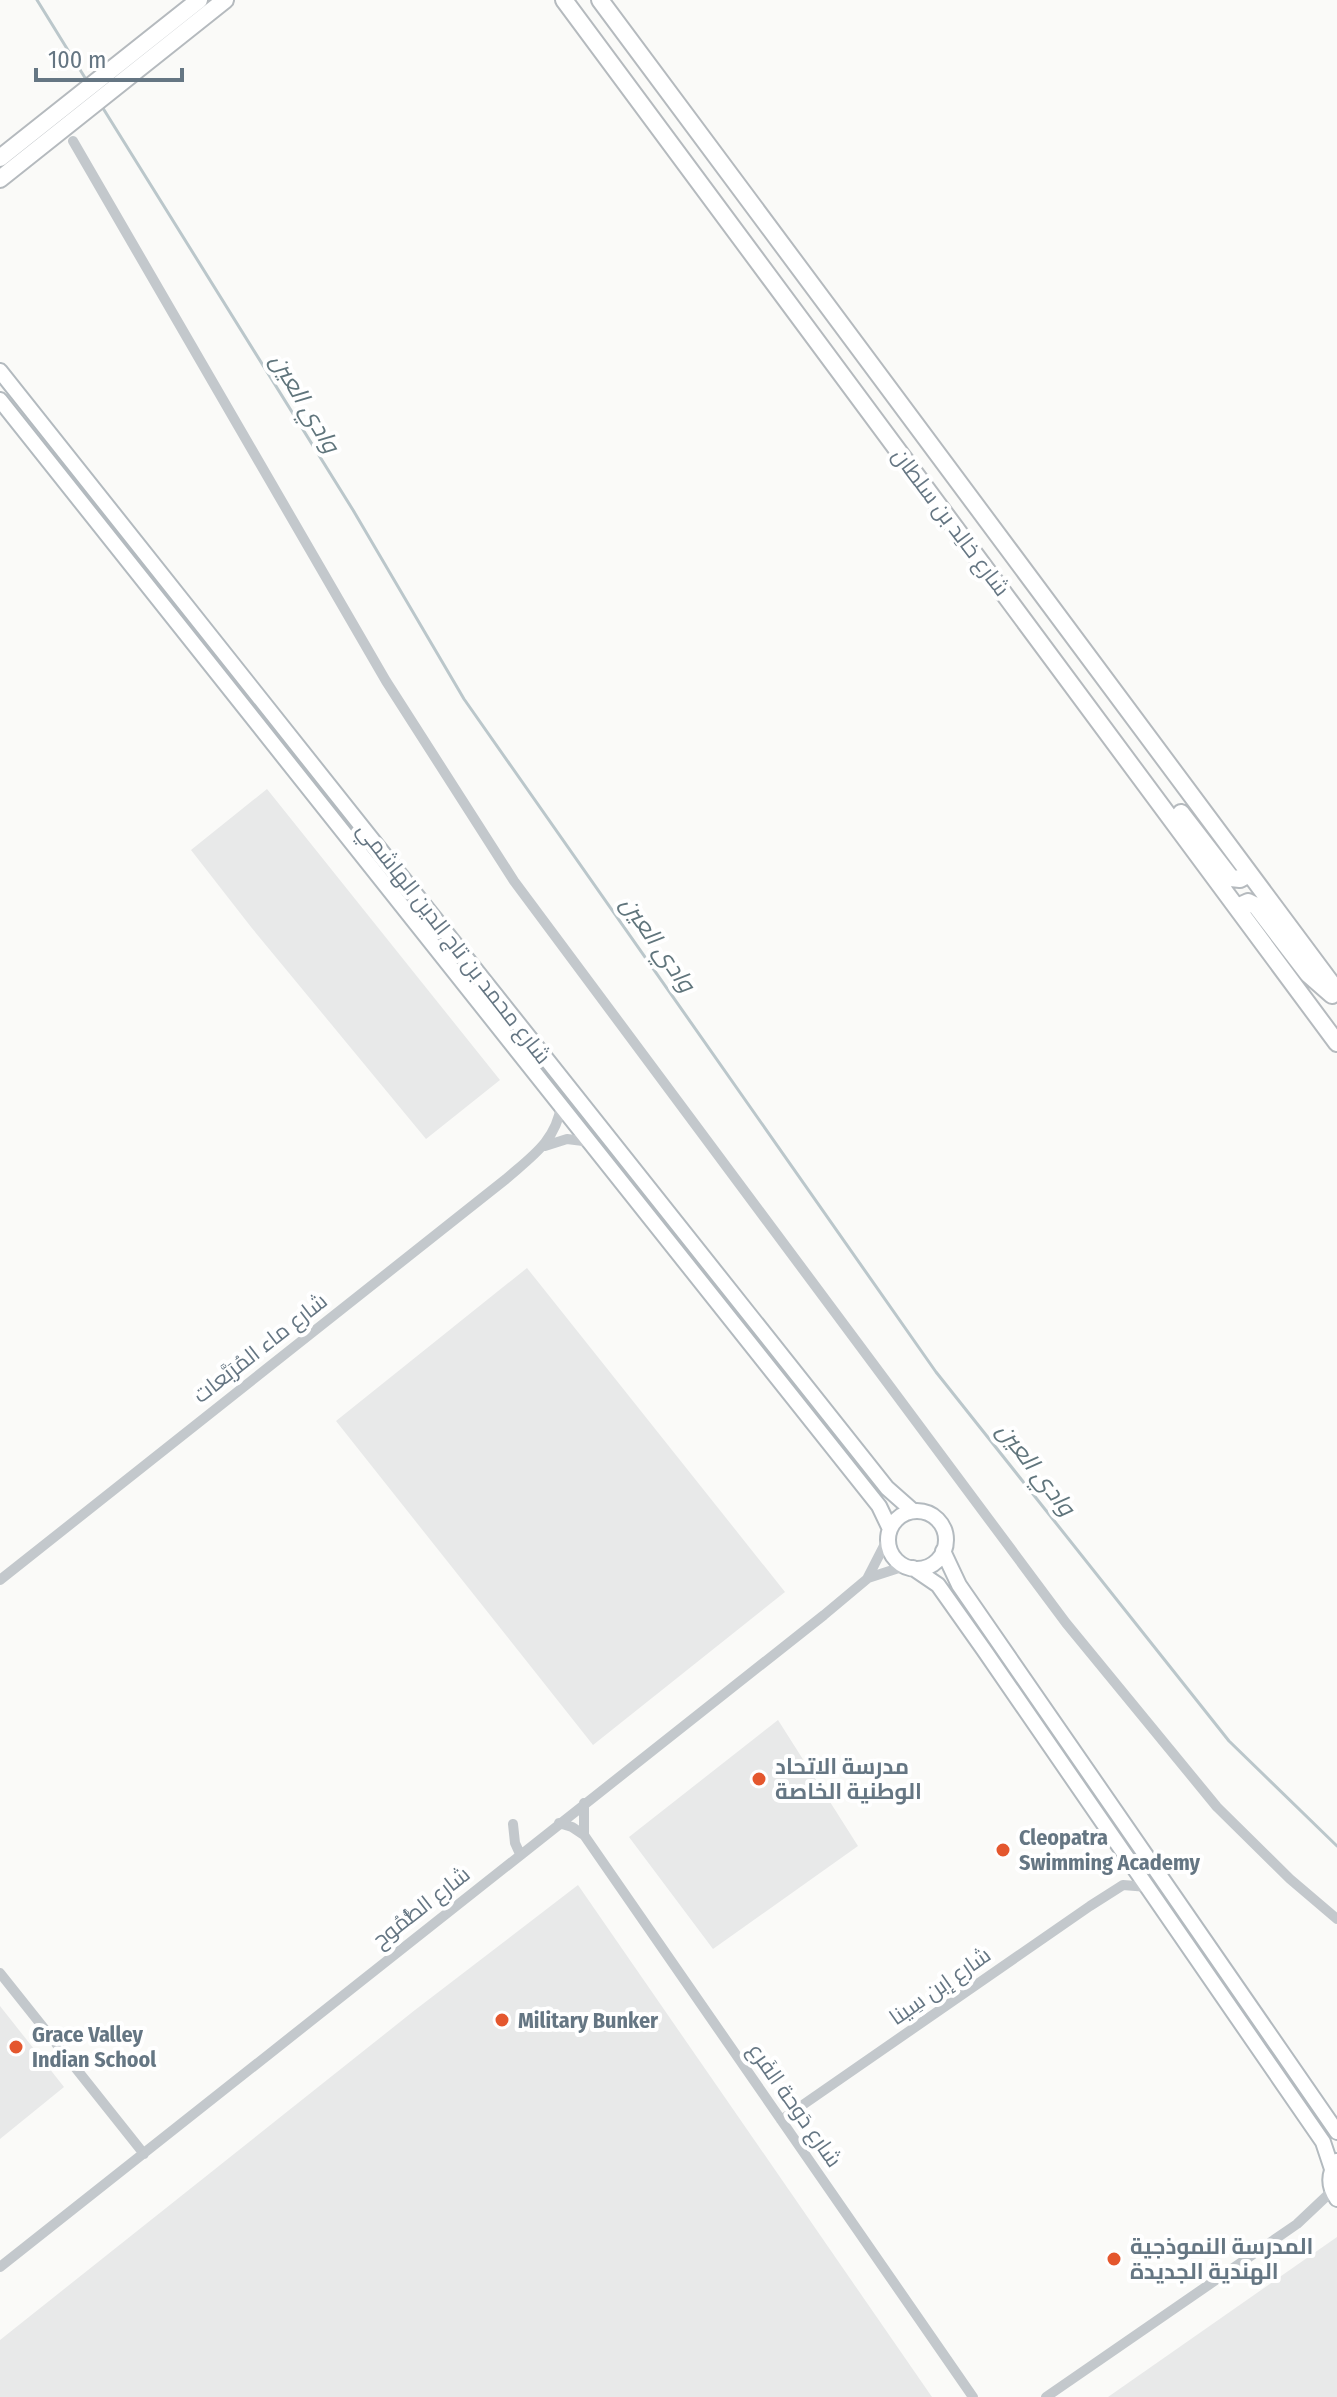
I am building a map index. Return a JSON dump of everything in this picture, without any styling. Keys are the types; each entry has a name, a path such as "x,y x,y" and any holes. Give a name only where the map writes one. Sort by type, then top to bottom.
{"main road":[{"path":"1,178 181,25 199,0"},
{"path":"0,158 181,25 225,0"},
{"name":"شارع خالِد بن سلطان","path":"564,0 1337,1043"},
{"name":"شارع خالِد بن سلطان","path":"600,0 1337,991"},
{"path":"1141,778 1166,795 1231,878 1240,879 1249,874"},
{"path":"1237,907 1248,902 1256,906 1308,974 1337,998"}],"street":[{"path":"73,141 386,681 514,881 1066,1623 1217,1807 1290,1879 1337,1919"},
{"name":"شارع محمد بن تاج الدين الهاشمي","path":"0,371 887,1488 913,1511"},
{"name":"شارع محمد بن تاج الدين الهاشمي","path":"0,400 875,1501 889,1534"},
{"path":"57,473 56,460 63,460 91,494 109,509"},
{"name":"شارع ماء المُرَبَّعات","path":"544,1147 557,1124 561,1106"},
{"name":"شارع ماء المُرَبَّعات","path":"0,1580 544,1147 567,1139 591,1142"},
{"path":"909,1567 934,1563 943,1551 945,1538 941,1525 926,1512 913,1511 901,1515 889,1534 892,1555 909,1567 930,1578 944,1593 1323,2142 1334,2165 1334,2195 1297,2224 1046,2397"},
{"name":"شارع الطُّمُوح","path":"867,1579 889,1534"},
{"path":"943,1551 959,1585 1337,2132"},
{"name":"شارع الطُّمُوح","path":"0,2267 867,1579 909,1567"},
{"path":"584,1803 584,1835"},
{"name":"شارع دَوحة الفَرع","path":"559,1823 584,1835 973,2397"},
{"path":"513,1824 520,1854"},
{"path":"1128,1859 1123,1885 1148,1887"},
{"name":"شارع إبن سِينا","path":"781,2120 1123,1885"},
{"path":"0,1973 144,2154"}],"shaded area":[{"path":"267,789 500,1080 426,1139 191,850"},
{"path":"527,1268 785,1592 593,1745 336,1421"},
{"name":"مدرسة الاتحاد الوطنية الخاصة","path":"778,1720 858,1846 713,1949 629,1837"},
{"path":"578,1885 932,2397 0,2397 0,2340 415,2010"},
{"name":"Grace Valley Indian School","path":"0,2006 64,2087 0,2139"},
{"path":"1337,2237 1337,2397 1108,2397"}],"waterway":[{"name":"وادي العين","path":"37,0 87,81"},
{"name":"وادي العين","path":"101,105 353,510 464,699 936,1372 1229,1741 1337,1846"}],"place":[{"name":"مدرسة الاتحاد الوطنية الخاصة","path":"759,1779"},
{"name":"Cleopatra Swimming Academy","path":"1003,1850"},
{"name":"Military Bunker","path":"502,2020"},
{"name":"Grace Valley Indian School","path":"16,2047"},
{"name":"المدرسة النموذجية الهندية الجديدة","path":"1114,2259"}]}
